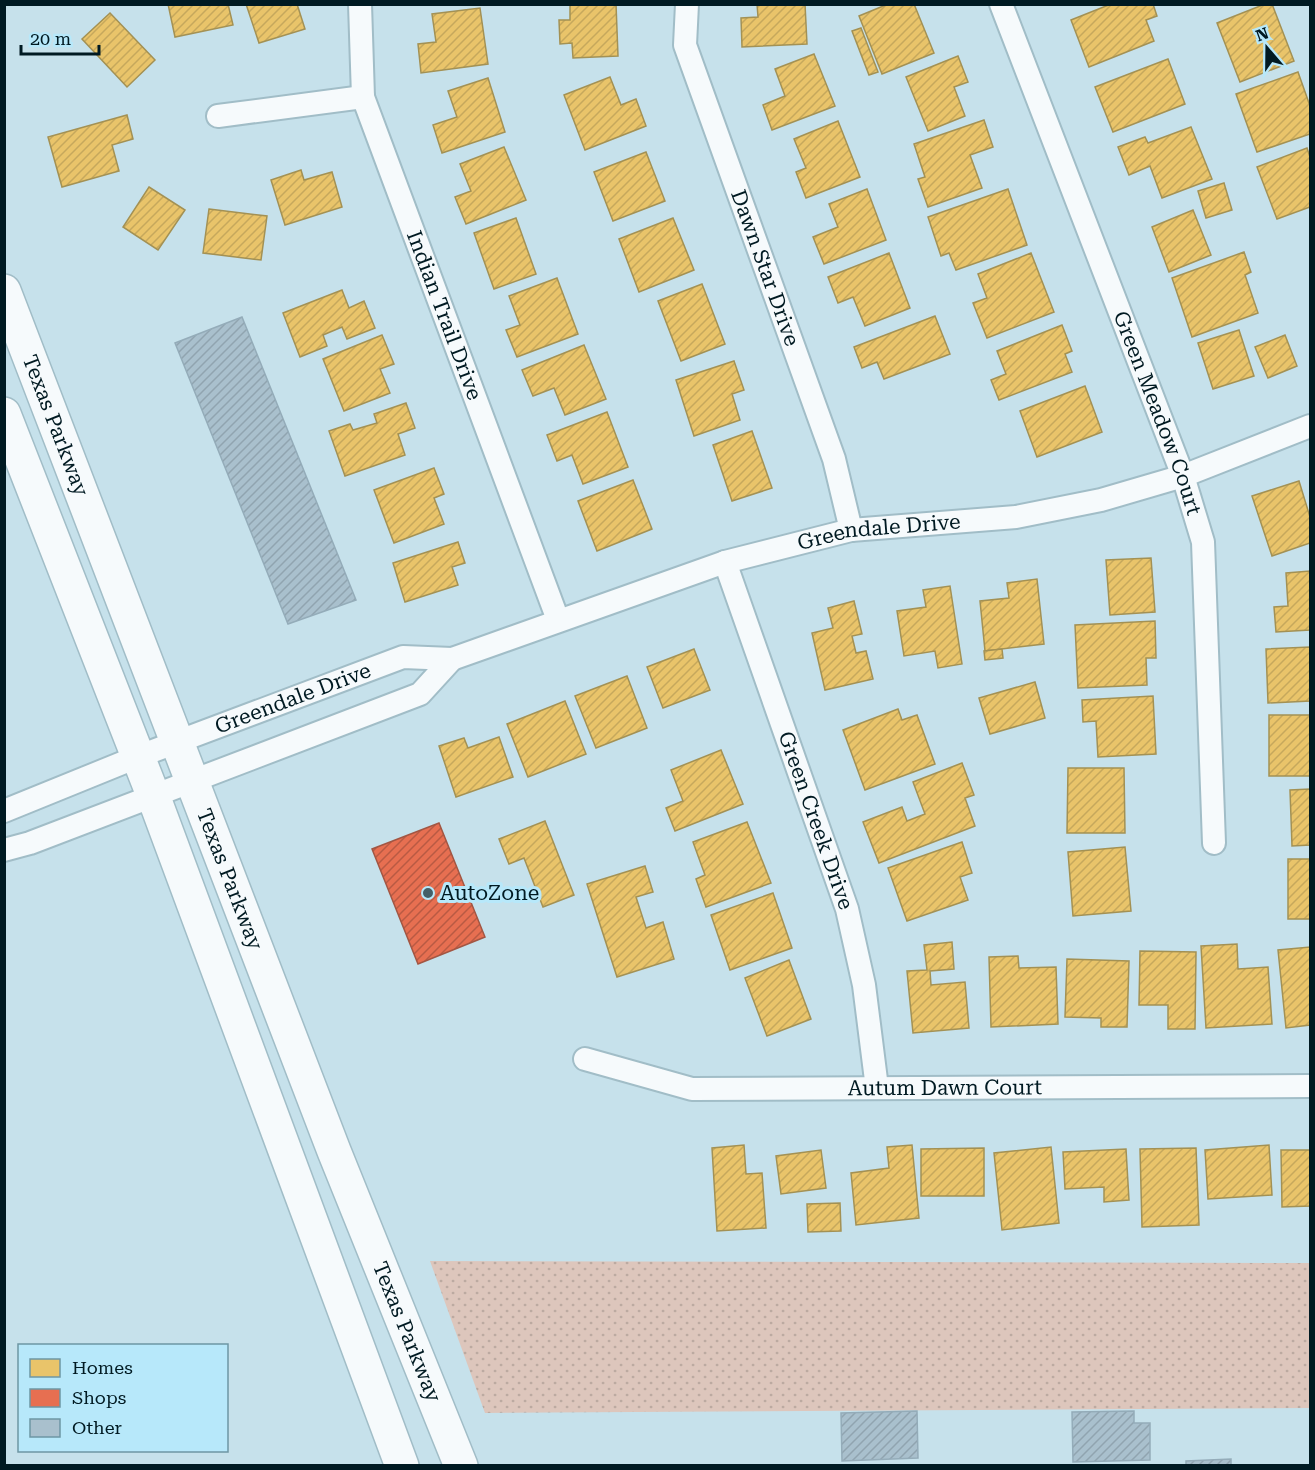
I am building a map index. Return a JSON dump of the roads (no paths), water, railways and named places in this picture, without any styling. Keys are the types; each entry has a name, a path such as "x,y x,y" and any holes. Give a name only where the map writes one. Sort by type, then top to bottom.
{"main road":[{"name":"Texas Parkway","path":"4,291 334,1151 460,1466"},
{"name":"Texas Parkway","path":"4,414 153,795 402,1466"}],"street":[{"name":"Indian Trail Drive","path":"360,4 363,97 558,620"},
{"name":"Dawn Star Drive","path":"687,4 686,45 834,459 851,530"},
{"name":"Green Meadow Court","path":"1001,4 1184,476 1203,542 1214,843"},
{"path":"218,116 363,97"},
{"name":"Greendale Drive","path":"4,812 137,757 403,657 452,659 725,562 851,530 1016,517 1101,500 1184,476 1311,426"},
{"name":"Green Creek Drive","path":"725,562 847,909 864,985 877,1088"},
{"name":"Greendale Drive","path":"4,850 30,843 420,694 452,659"},
{"name":"Autum Dawn Court","path":"585,1059 692,1089 1311,1086"}],"place":[{"name":"AutoZone","path":"428,893"}]}
